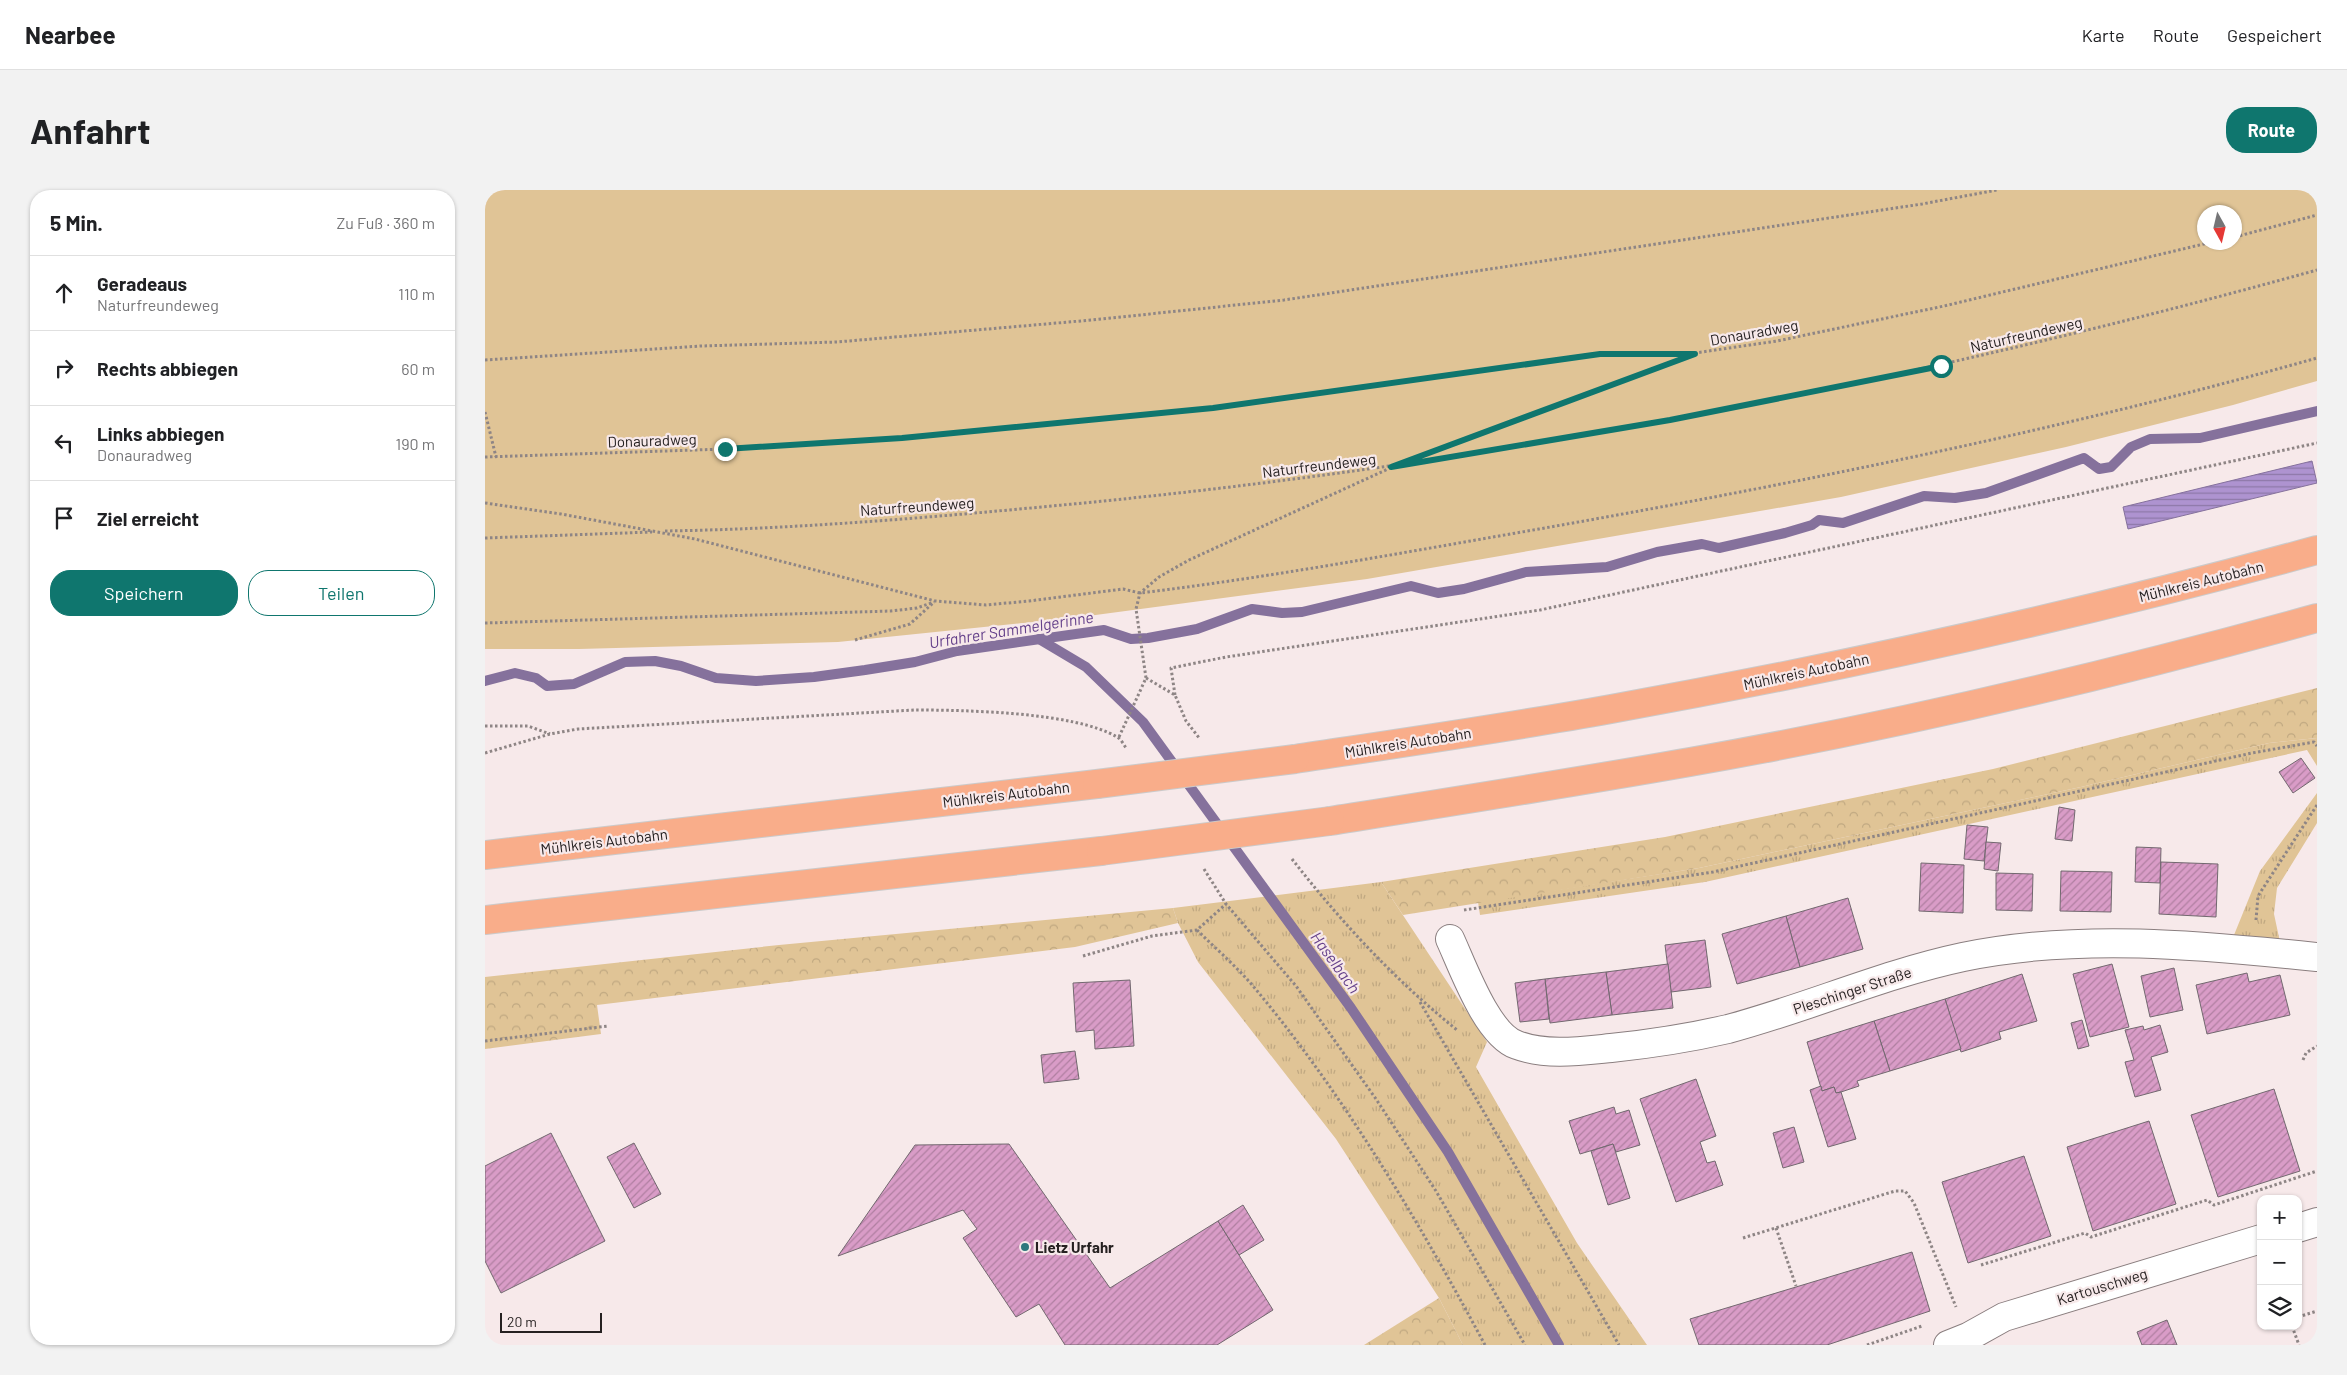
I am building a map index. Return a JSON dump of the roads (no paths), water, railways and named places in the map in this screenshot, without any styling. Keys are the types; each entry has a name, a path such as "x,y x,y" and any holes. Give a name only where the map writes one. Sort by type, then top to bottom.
{"highway":[{"name":"Mühlkreis Autobahn","path":"485,855 1097,784 1295,759 1599,711 1792,674 2070,614 2317,550"},
{"path":"485,920 1101,851 1330,821 1692,762 1878,725 2058,686 2317,618"}],"street":[{"name":"Pleschinger Straße","path":"1450,939 1478,1001 1494,1028 1515,1045 1545,1050 1580,1052 1662,1042 1728,1028 1879,980 1964,957 2051,944 2143,944 2254,950 2317,957"},
{"path":"2302,1227 2317,1222"},
{"name":"Kartouschweg","path":"1958,1341 2004,1317 2258,1240"}],"waterway":[{"name":"Urfahrer Sammelgerinne","path":"485,681 515,673 536,678 547,686 574,684 625,662 655,661 681,666 716,678 756,681 814,677 865,670 915,662 957,651 1104,630 1131,639 1148,638 1197,629 1252,609 1282,613 1302,612 1411,586 1438,593 1464,589 1526,572 1607,567 1657,552 1702,544 1719,548 1785,533 1812,525 1819,520 1843,523 1924,496 1955,498 1986,493 2084,458 2099,469 2111,467 2131,447 2150,439 2200,438 2317,411"},
{"name":"Haselbach","path":"1039,639 1086,667 1143,722 1351,1008 1448,1152 1559,1345"}],"place":[{"name":"Lietz Urfahr","path":"1025,1247"}]}
